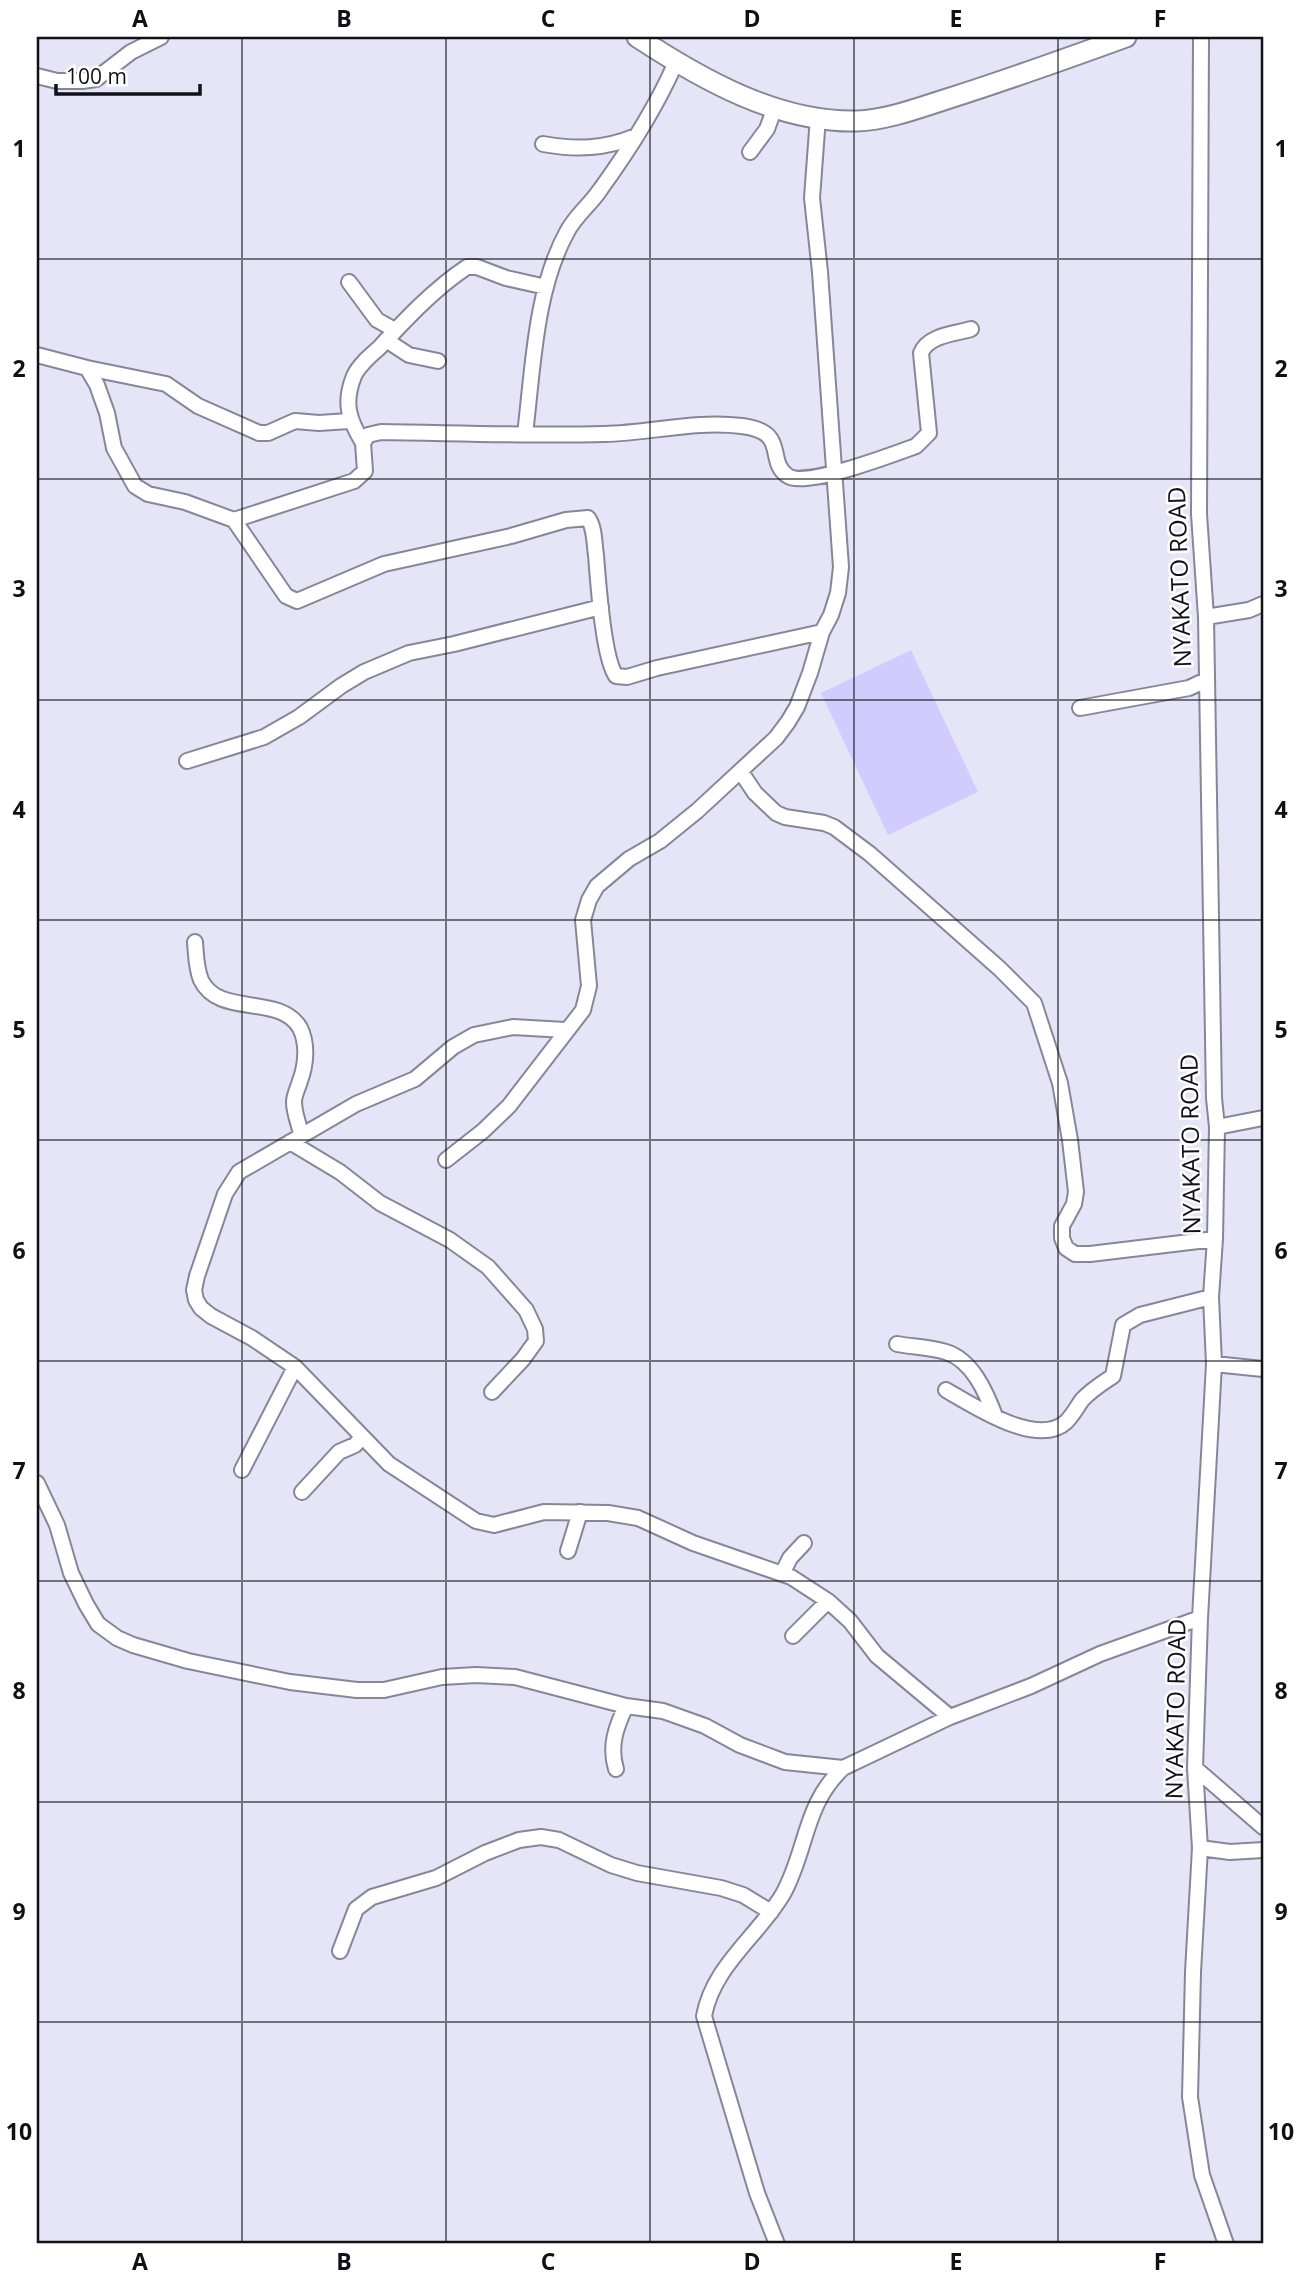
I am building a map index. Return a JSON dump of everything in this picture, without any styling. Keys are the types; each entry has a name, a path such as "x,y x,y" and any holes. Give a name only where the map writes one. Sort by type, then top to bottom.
{"highway":[{"path":"637,37 718,84 775,107 818,117 859,121 911,111 1020,76 1126,37"}],"street":[{"path":"37,76 57,81 89,81 103,74 131,52 161,37"},
{"name":"NYAKATO ROAD","path":"1202,37 1199,514 1206,617 1214,1098 1217,1127 1211,1297 1214,1364 1195,1768 1200,1847 1190,2097 1202,2175 1226,2244"},
{"path":"524,434 546,287 566,233 572,222 593,200 660,99 676,62"},
{"path":"750,152 766,129 775,107"},
{"path":"446,1160 509,1106 583,1010 589,986 583,920 597,886 629,859 660,841 741,772 776,738 797,708 822,632 831,615 838,593 841,567 812,198 818,117"},
{"path":"543,144 571,148 602,147 636,136"},
{"path":"234,520 354,481 365,471 363,443 349,421 348,405 353,379 361,366 414,310 467,267 477,267 506,278 546,287"},
{"path":"349,282 377,320 409,355 438,360"},
{"path":"363,443 368,435 380,432 608,434 696,425 743,426 757,429 773,440 786,475 792,478 834,474 916,446 926,438 929,432 921,353 923,347 932,340 971,329"},
{"path":"37,355 166,384 198,406 259,433 268,433 295,421 349,421"},
{"path":"87,368 97,385 107,413 114,447 135,486 148,494 186,502 234,520 286,596 297,601 384,564 511,536 566,520 588,518 593,531 601,607 612,671 616,676 622,678 822,632"},
{"path":"1206,617 1249,610 1263,604"},
{"path":"187,761 264,737 299,717 364,672 398,657 601,607"},
{"path":"1080,708 1188,688 1206,680"},
{"path":"741,772 755,793 776,813 834,827 870,854 1000,969 1034,1003 1060,1083 1070,1140 1076,1192 1074,1203 1062,1226 1062,1238 1066,1248 1075,1254 1090,1254 1215,1239"},
{"path":"195,942 198,971 206,989 212,995 271,1009 291,1019 299,1027 306,1055 294,1101 295,1138"},
{"path":"565,1030 513,1027 474,1035 453,1047 415,1079 356,1104 239,1172 230,1182 197,1276 194,1290 196,1300 211,1316 276,1352 295,1367 389,1464 476,1521 494,1525 544,1512 608,1513 638,1518 693,1542 782,1574 828,1601 850,1621 877,1656 950,1717"},
{"path":"1217,1127 1263,1118"},
{"path":"295,1138 380,1203 468,1251 488,1267 520,1302 532,1321 536,1341 492,1392"},
{"path":"946,1390 1026,1429 1047,1432 1058,1428 1074,1414 1093,1389 1112,1377 1123,1325 1140,1315 1211,1297"},
{"path":"897,1344 955,1355 978,1380 995,1416"},
{"path":"1214,1364 1263,1369"},
{"path":"242,1470 295,1367"},
{"path":"302,1492 339,1452 355,1445 362,1437"},
{"path":"37,1483 57,1525 71,1573 86,1604 98,1624 133,1646 188,1661 290,1682 357,1690 384,1690 442,1677 515,1677 626,1706 663,1711 705,1726 740,1745 785,1762 843,1768"},
{"path":"568,1551 580,1512"},
{"path":"782,1574 790,1558 804,1543"},
{"path":"793,1636 828,1601"},
{"path":"777,2244 757,2193 704,2016 713,1989 725,1969 771,1912 794,1871 814,1806 834,1776 843,1768 950,1717 1031,1686 1125,1644 1200,1618"},
{"path":"615,1769 612,1746 617,1725 626,1706"},
{"path":"1195,1768 1263,1827"},
{"path":"340,1951 356,1909 372,1897 436,1878 485,1853 519,1840 541,1837 559,1840 611,1865 636,1873 721,1888 743,1895 771,1912"},
{"path":"1200,1847 1230,1852 1263,1850"}],"shaded area":[{"path":"911,650 978,792 888,835 821,693"}]}
